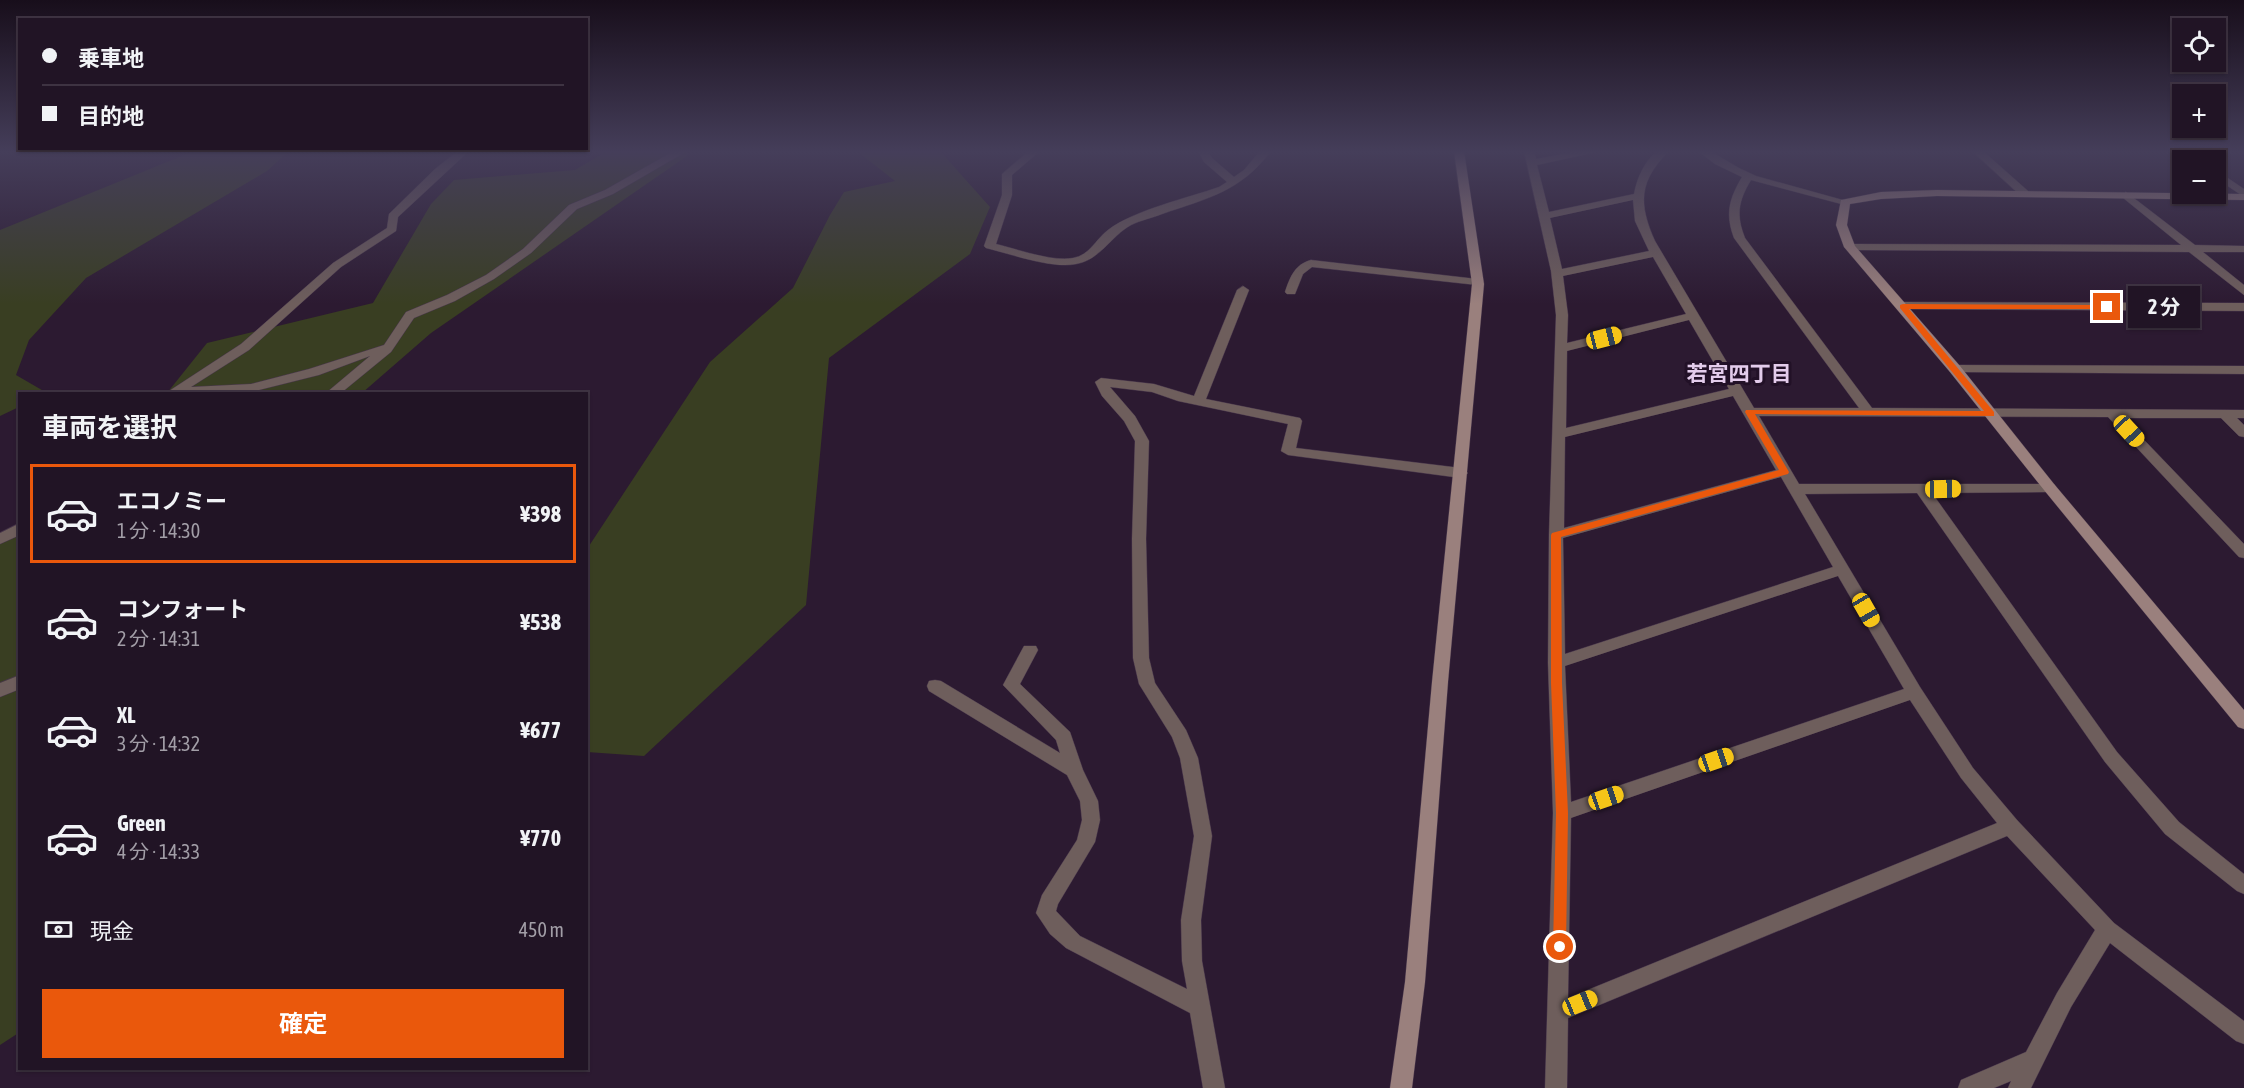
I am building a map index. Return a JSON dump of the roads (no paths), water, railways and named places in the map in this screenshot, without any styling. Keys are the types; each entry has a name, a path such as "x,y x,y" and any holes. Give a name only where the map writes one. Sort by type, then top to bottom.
{"street":[{"path":"174,392 245,347 337,264 392,229 393,216 408,202"},
{"path":"334,392 390,345 410,315 451,298 490,277 527,251 573,207 586,202"},
{"path":"1005,202 990,246 1062,262 1077,261 1091,255 1111,233 1128,222 1188,202"},
{"path":"1401,1088 1415,982 1477,282 1466,202"},
{"path":"1541,202 1557,274 1562,315 1556,535 1562,813 1556,1088"},
{"path":"1544,216 1612,202"},
{"path":"1639,202 1639,215 1649,241 1692,316 1914,692 1967,773 2010,826 2107,928 2244,1034"},
{"path":"1734,202 1733,222 1740,238 1869,413"},
{"path":"1845,202 1841,215 1841,228 1850,247 1903,306 2049,487 2244,722"},
{"path":"2134,202 2244,291"},
{"path":"1850,247 2244,249"},
{"path":"1557,274 1657,253"},
{"path":"1291,292 1299,270 1305,264 1311,263 1477,282"},
{"path":"1199,401 1243,290"},
{"path":"1903,306 2244,307"},
{"path":"1560,349 1692,316"},
{"path":"174,392 251,388 314,372 390,345"},
{"path":"1955,369 2244,370"},
{"path":"1214,1088 1192,961 1191,920 1203,836 1189,758 1180,735 1147,684 1141,658 1139,538 1142,441 1130,419 1107,393 1101,382 1154,388 1178,397 1294,421 1288,451 1461,474"},
{"path":"1559,434 1736,391"},
{"path":"1749,412 2244,414"},
{"path":"2112,414 2244,553"},
{"path":"2224,414 2244,432"},
{"path":"1556,535 1784,472"},
{"path":"1794,489 2049,487"},
{"path":"1922,489 2111,756 2172,828 2244,885"},
{"path":"0,538 18,529"},
{"path":"1557,663 1842,569"},
{"path":"1030,650 1011,685 1064,737 1074,770 1089,801 1091,820 1086,842 1049,901 1046,913 1057,928 1073,942 1200,1007"},
{"path":"0,691 18,682"},
{"path":"935,686 1074,770"},
{"path":"1562,813 1914,692"},
{"path":"1558,1012 2010,826"},
{"path":"2019,1088 2064,1000 2107,928"},
{"path":"1969,1088 2033,1060"}],"district":[{"name":"若宮四丁目","path":"1739,374"}]}
